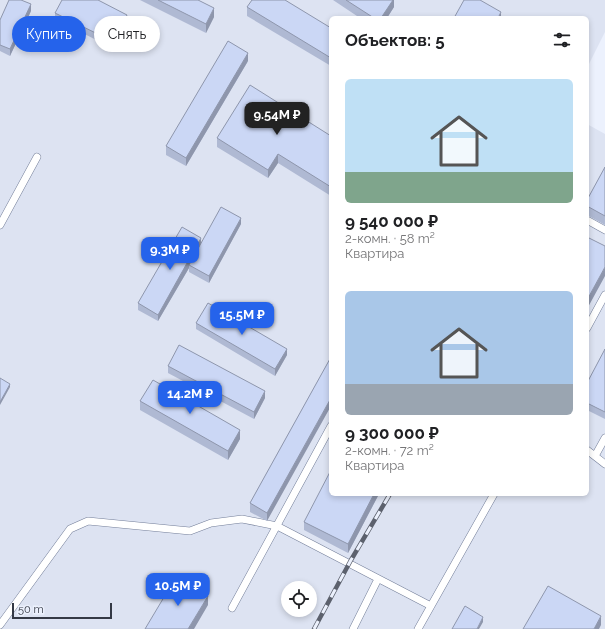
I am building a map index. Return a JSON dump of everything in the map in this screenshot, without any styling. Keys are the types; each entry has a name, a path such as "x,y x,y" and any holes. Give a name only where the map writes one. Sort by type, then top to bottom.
{"lane":[{"path":"0,225 37,157"},
{"path":"589,221 605,230"},
{"path":"589,324 605,295"},
{"path":"232,608 329,430"},
{"path":"595,456 605,438"},
{"path":"589,452 605,464"},
{"path":"418,629 493,496"},
{"path":"0,625 70,529 88,521 190,531 211,523 242,519 277,526 431,606"},
{"path":"353,629 378,579"}],"shaded area":[{"path":"0,0 605,0 605,32 589,64 589,16 329,16 329,496 589,496 589,125 605,134 605,629 0,629"}],"building":[{"path":"9,0 21,0 31,4 25,16 12,16 12,45 10,49 0,45 0,20"},
{"path":"62,0 98,0 127,15 94,16 94,32 86,28 86,16 61,16 55,13"},
{"path":"158,0 198,0 214,8 206,24"},
{"path":"252,0 285,0 329,27 329,57 247,7"},
{"path":"346,0 393,0 382,16 371,16"},
{"path":"464,0 480,0 501,12 499,16 455,16"},
{"path":"228,41 248,53 186,158 166,146"},
{"path":"250,85 329,135 329,186 278,154 268,170 217,138"},
{"path":"605,167 605,216 589,207 589,196"},
{"path":"221,207 241,218 209,276 189,265"},
{"path":"182,227 201,238 158,315 138,303"},
{"path":"589,238 605,246 605,267 589,296"},
{"path":"208,303 287,349 275,369 196,323"},
{"path":"179,345 265,391 254,412 168,366"},
{"path":"605,349 605,412 589,404 589,379"},
{"path":"329,361 329,402 267,513 250,503"},
{"path":"0,378 10,384 0,402"},
{"path":"153,380 240,430 228,451 140,401"},
{"path":"329,474 329,496 373,496 348,544 304,522"},
{"path":"176,577 208,596 188,629 145,629"},
{"path":"548,586 601,616 594,629 523,629"},
{"path":"465,606 483,617 477,629 452,629"}],"railway":[{"path":"314,629 351,560 389,496"}]}
